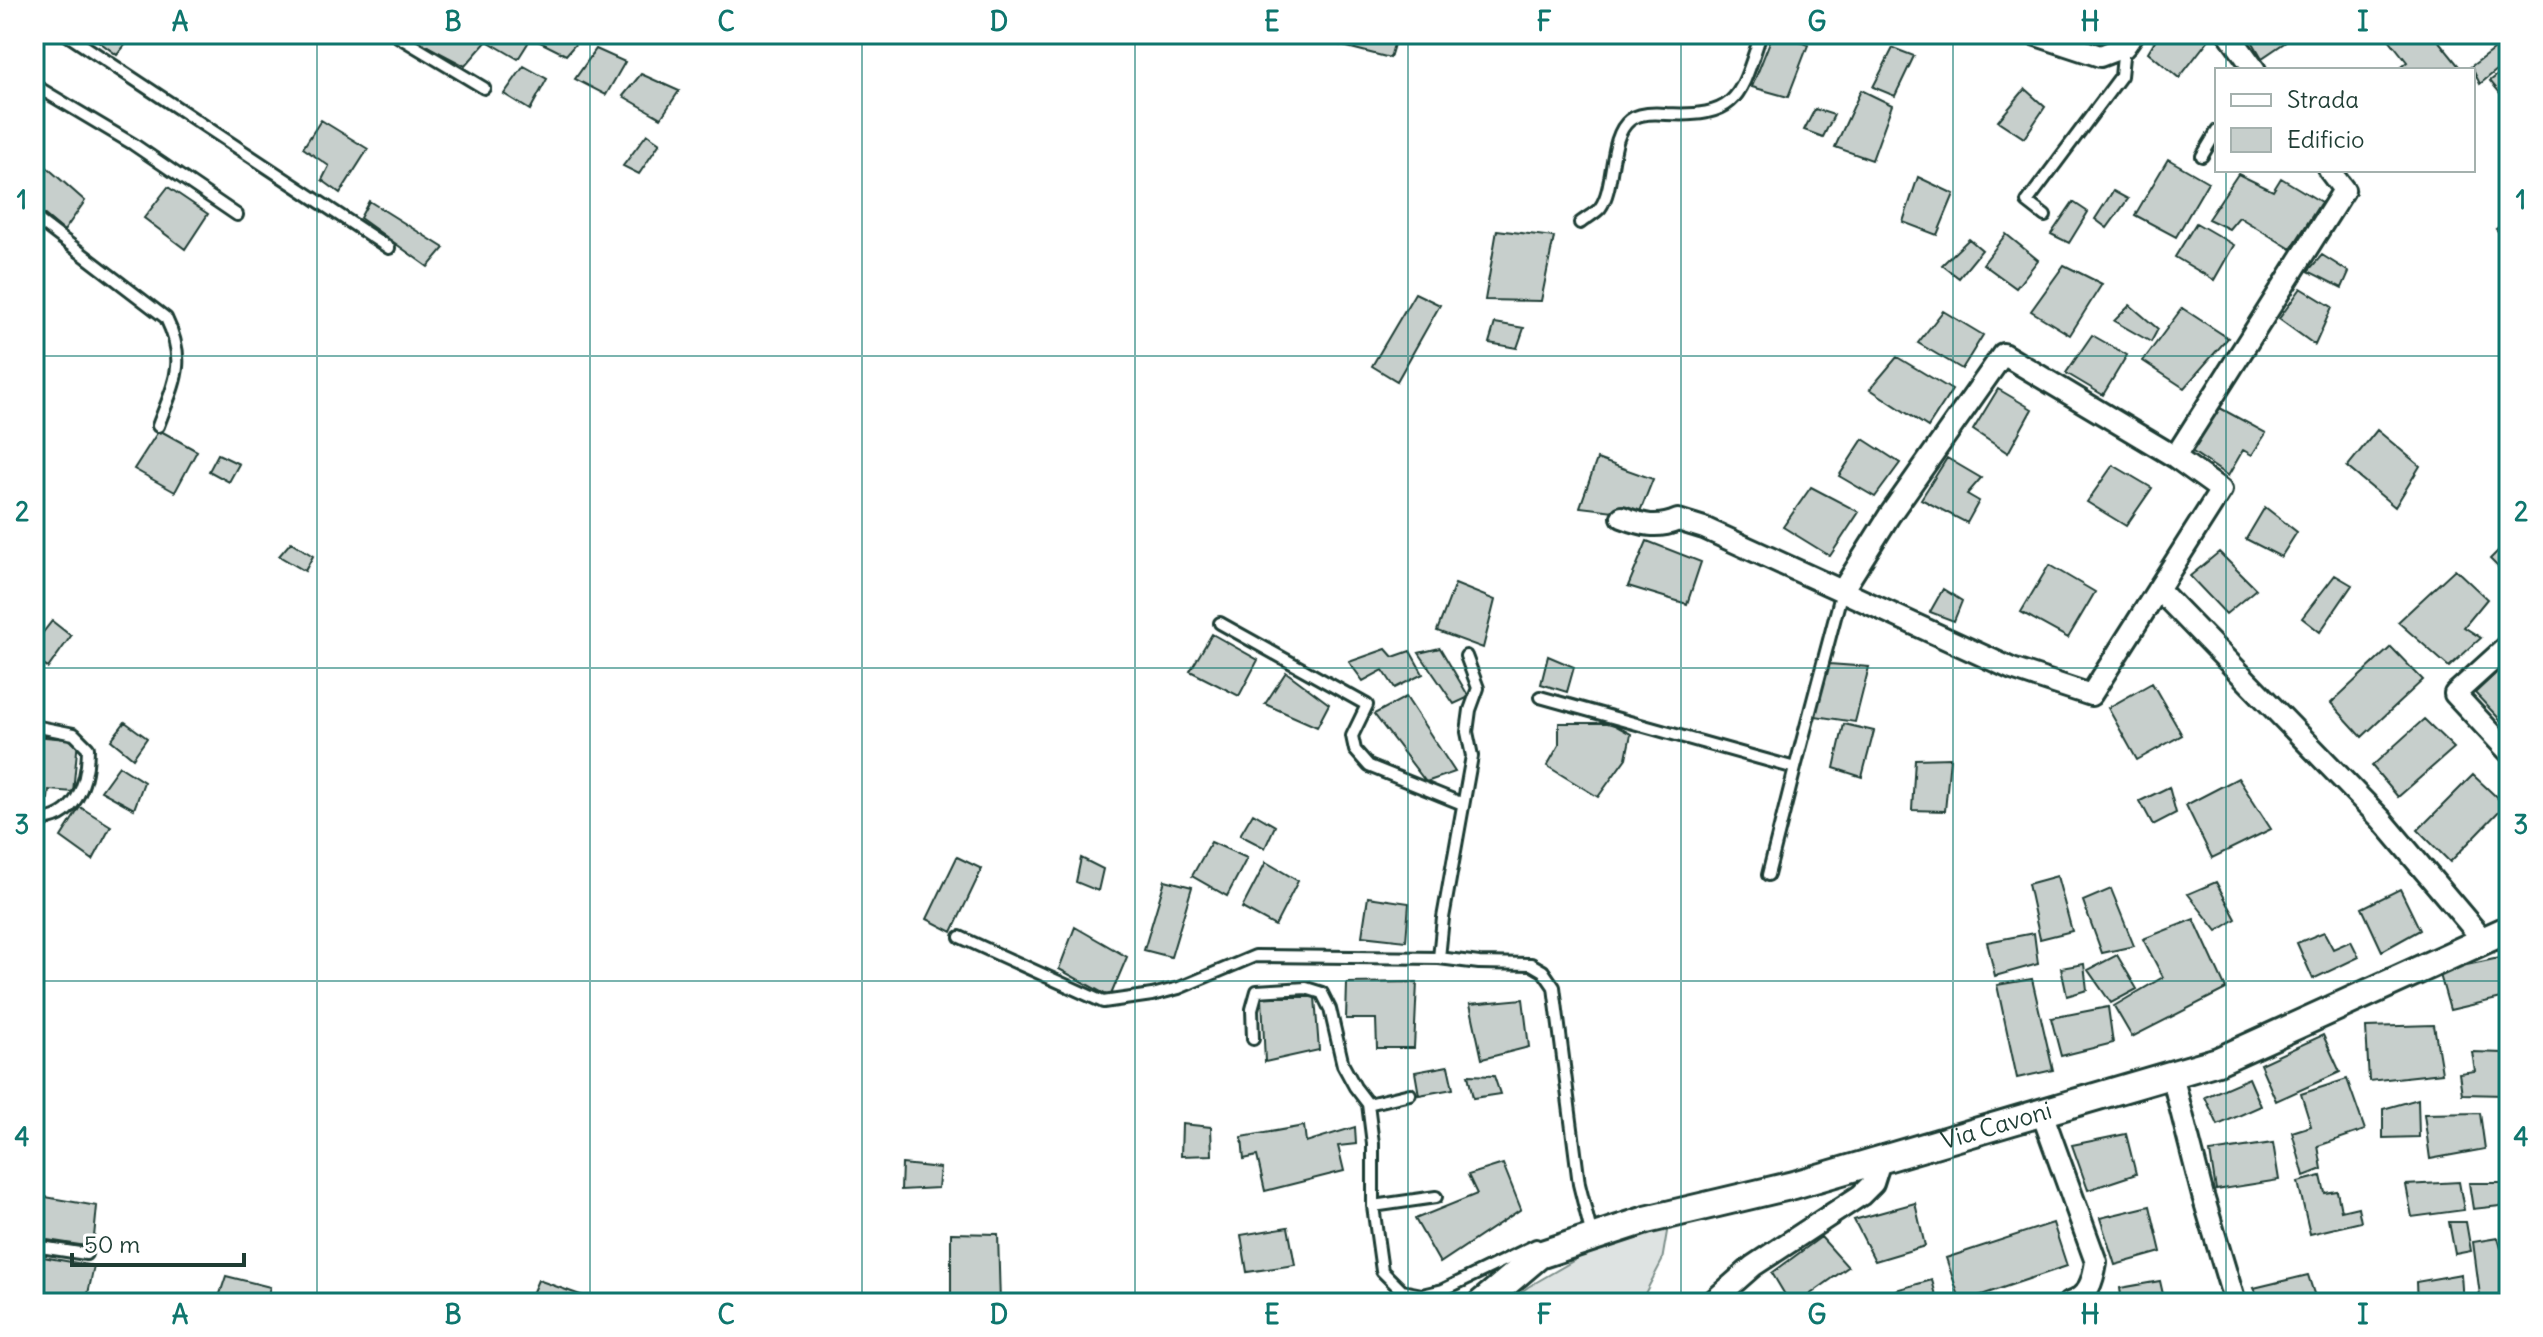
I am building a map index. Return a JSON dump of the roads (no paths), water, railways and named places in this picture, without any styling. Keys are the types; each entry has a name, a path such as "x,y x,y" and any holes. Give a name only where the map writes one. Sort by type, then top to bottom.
{"street":[{"path":"2033,34 2100,56 2128,40"},
{"path":"2229,34 2254,68"},
{"path":"2175,457 2344,190 2330,172"},
{"path":"1622,517 1645,525 1662,526 1678,520 1704,528 2012,669 2091,695 2221,490 2175,457 2003,354 1889,516 1842,591"},
{"path":"2158,589 2381,819 2484,941"},
{"path":"2509,645 2455,694 2509,752"},
{"name":"Via Cavoni","path":"1482,1303 1539,1255 1646,1220 1794,1185 2218,1061 2509,929"},
{"path":"2172,1075 2235,1303"},
{"path":"2042,1113 2096,1262 2093,1283 2079,1300 2069,1303"},
{"path":"1711,1303 1753,1266 1861,1195 1873,1183 1880,1161"}],"lane":[{"path":"66,34 389,248"},
{"path":"394,34 484,88"},
{"path":"1580,223 1600,208 1621,132 1629,121 1641,115 1692,115 1727,106 1738,96 1761,34"},
{"path":"2496,34 2500,39 2507,34"},
{"path":"2045,216 2027,202 2121,76 2128,40"},
{"path":"34,85 133,144 237,215"},
{"path":"2202,156 2215,134"},
{"path":"34,217 166,318 177,340 179,362 158,426"},
{"path":"1768,875 1842,591"},
{"path":"1220,623 1367,705 1352,736 1355,750 1369,766 1463,804"},
{"path":"1439,958 1472,756 1467,732 1478,688 1466,656"},
{"path":"1540,697 1795,768"},
{"path":"34,726 74,734 88,748 88,772 80,797 64,814 34,820"},
{"path":"960,937 1103,1002 1179,988 1255,956 1439,958 1531,964 1543,971 1554,987 1586,1240 1556,1238 1443,1290 1422,1295 1402,1291 1382,1271 1373,1206 1373,1144 1368,1104 1343,1065 1330,1009 1322,993 1306,988 1257,991 1252,1009 1253,1039"},
{"path":"1368,1104 1410,1094"},
{"path":"1373,1206 1436,1197"},
{"path":"34,1248 86,1254"}]}
